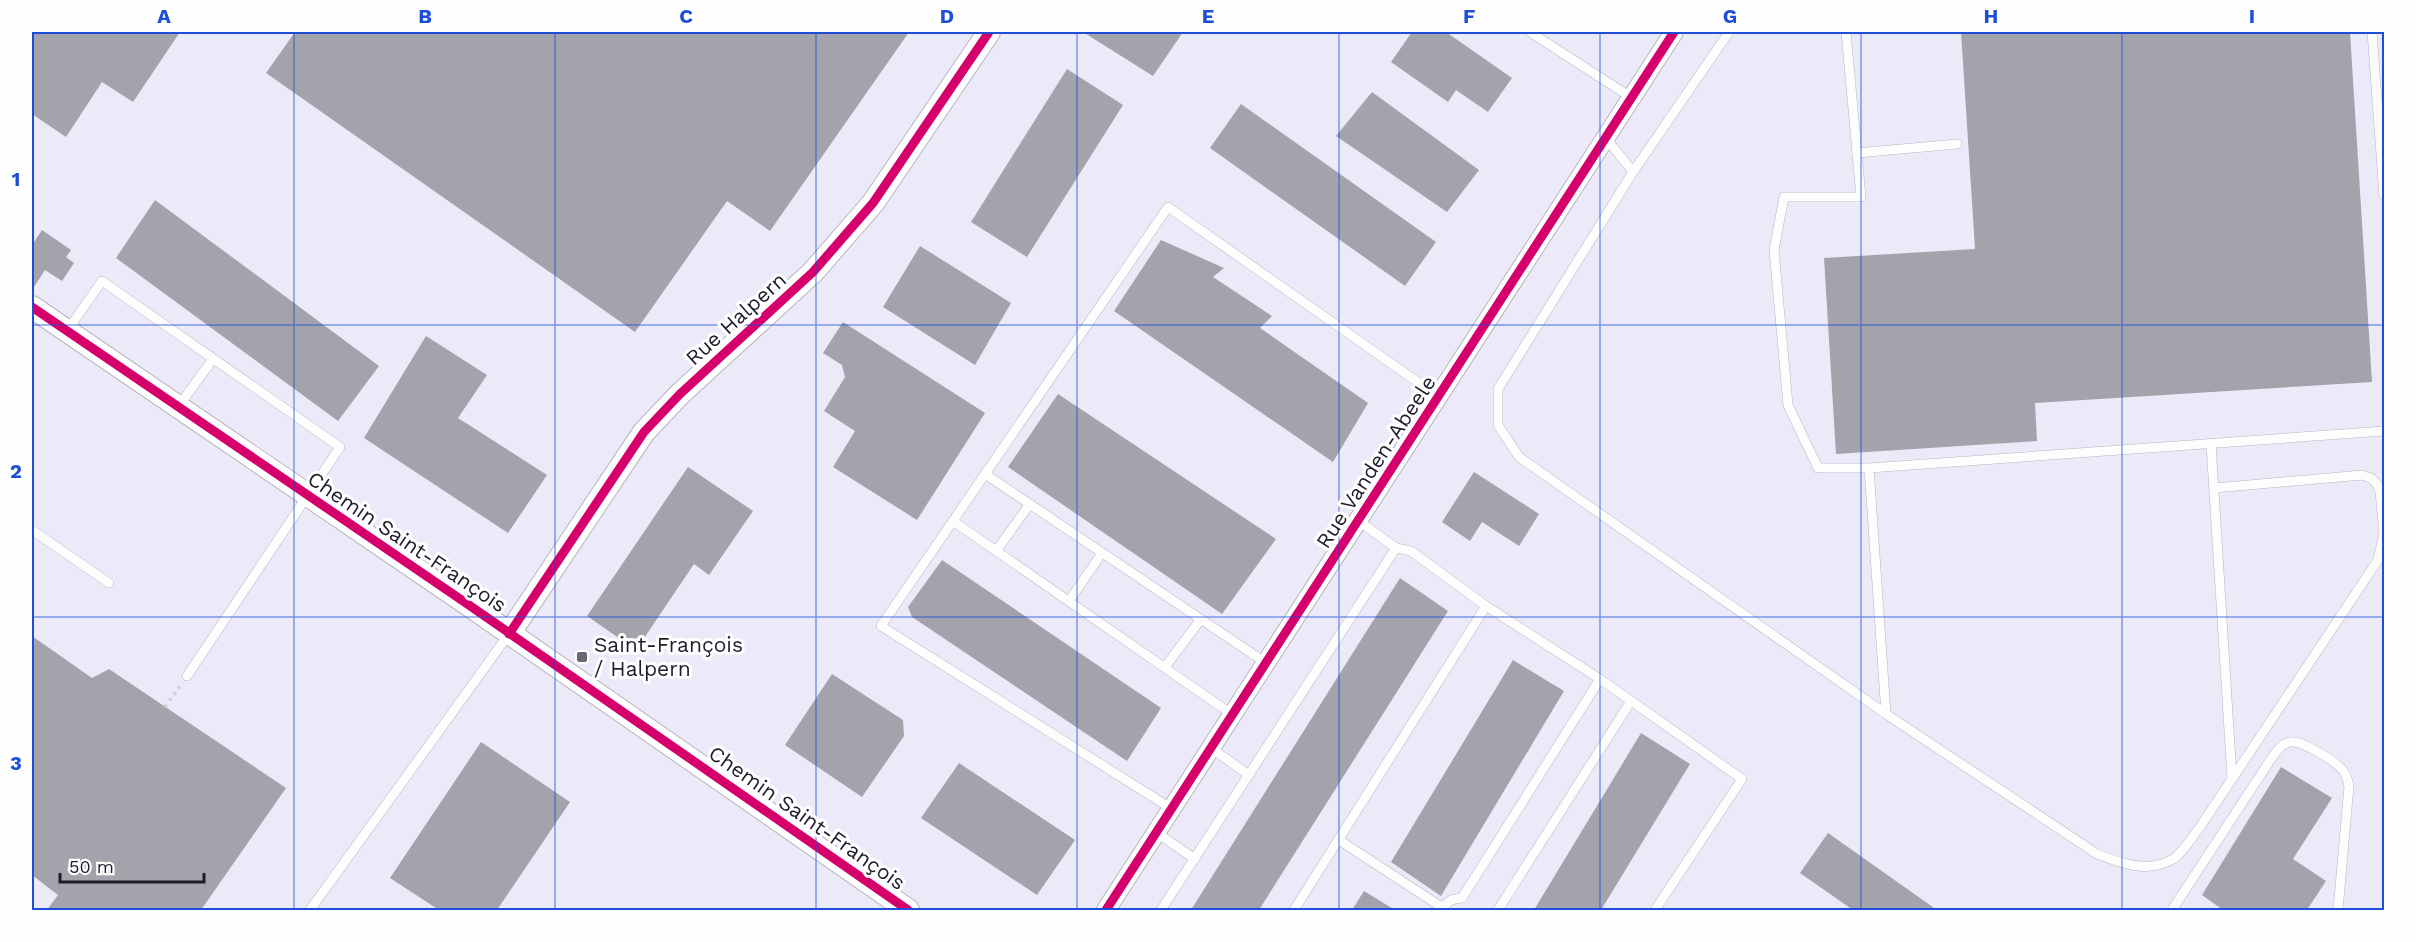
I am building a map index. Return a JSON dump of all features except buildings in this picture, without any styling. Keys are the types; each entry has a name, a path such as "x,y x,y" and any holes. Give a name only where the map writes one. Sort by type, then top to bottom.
{"street":[{"name":"Rue Halpern","path":"509,634 644,432 680,394 813,272 866,212 989,32"},
{"name":"Rue Vanden-Abeele","path":"1106,910 1674,32"},
{"name":"Chemin Saint-François","path":"32,307 908,910"}],"lane":[{"path":"1530,32 1632,98"},
{"path":"1729,32 1633,172 1497,389 1498,425 1519,457 1886,714 2097,854 2126,866 2151,866 2173,859 2200,827 2379,560 2384,533 2380,492 2377,484 2371,478 2362,476 2214,488"},
{"path":"1846,32 1862,196 1784,197 1774,250 1788,405 1818,468 1869,468 2385,431"},
{"path":"2372,32 2385,195"},
{"path":"1606,138 1633,172"},
{"path":"1857,153 1957,144"},
{"path":"1172,809 881,626 1168,207 1439,397"},
{"path":"66,331 102,281 340,447 187,676"},
{"path":"178,407 213,359"},
{"path":"2211,444 2232,778"},
{"path":"1869,468 1886,714"},
{"path":"985,474 1266,663"},
{"path":"996,551 1030,504"},
{"path":"953,521 1233,715"},
{"path":"1359,521 1396,548 1411,551 1486,606 1600,679 1742,779 1655,910"},
{"path":"32,530 109,583"},
{"path":"1161,910 1396,548"},
{"path":"1069,601 1102,553"},
{"path":"1294,910 1486,606"},
{"path":"1165,667 1201,619"},
{"path":"310,910 509,634"},
{"path":"1339,840 1443,909 1452,900 1462,898 1600,679"},
{"path":"1498,910 1631,701"},
{"path":"2172,910 2280,746 2290,742 2300,743 2336,763 2344,772 2349,786 2338,910"},
{"path":"1211,748 1249,775"},
{"path":"1157,833 1195,859"}],"path":[{"path":"165,707 177,690"}],"shaded area":[{"path":"32,32 2384,32 2384,910 32,910"}],"cycle path":[{"path":"509,634 644,432 680,394 813,272 873,203 989,32"},
{"path":"1106,910 1674,32"},
{"path":"32,307 466,603 908,910"}],"place":[{"name":"Saint-François / Halpern","path":"582,657"}]}
